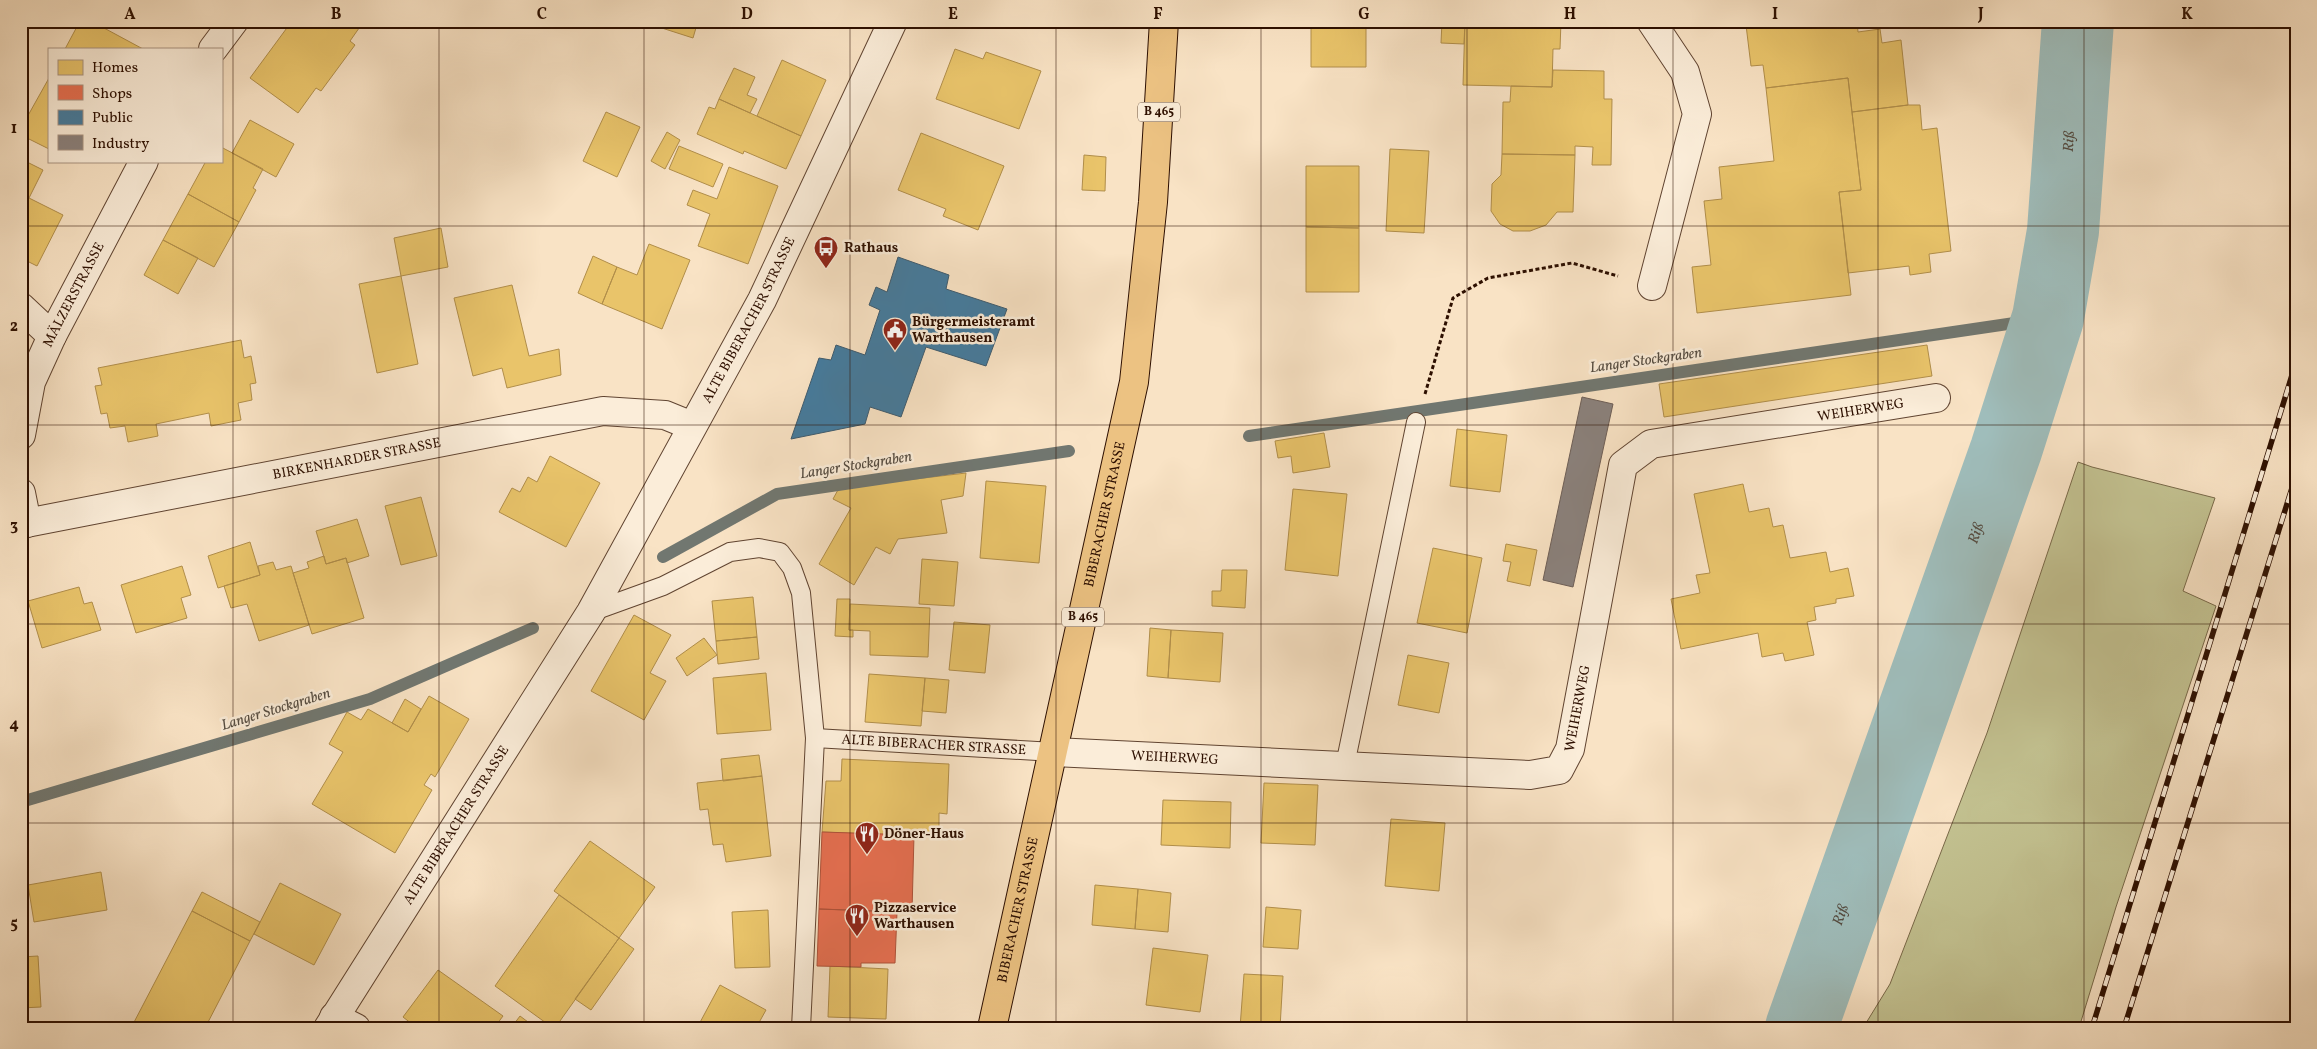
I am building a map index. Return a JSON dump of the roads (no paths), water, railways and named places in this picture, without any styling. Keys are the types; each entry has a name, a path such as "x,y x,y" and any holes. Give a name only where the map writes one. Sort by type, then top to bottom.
{"main road":[{"name":"BIBERACHER STRASSE","path":"992,1028 1134,382 1153,202 1164,21"}],"street":[{"path":"214,48 234,21"},
{"name":"ALTE BIBERACHER STRASSE","path":"339,1024 591,612 762,300 893,21"},
{"path":"1651,21 1685,72 1697,114 1652,286"},
{"name":"MÄLZERSTRASSE","path":"21,435 31,382 52,336 143,162"},
{"path":"21,307 52,336"},
{"name":"WEIHERWEG","path":"1054,752 1530,775 1559,770 1570,749 1623,465 1651,444 1936,398"},
{"name":"BIRKENHARDER STRASSE","path":"24,523 603,411 665,415 692,426"},
{"path":"21,493 24,523"}],"lane":[{"path":"1345,765 1416,422"},
{"path":"591,612 663,586 730,552 760,548 780,552 792,568 801,593 814,738 801,1028"},
{"name":"ALTE BIBERACHER STRASSE","path":"814,738 1054,752"}],"waterway":[{"name":"Riß","path":"1801,1028 2006,450 2048,318 2063,231 2078,21"},
{"name":"Langer Stockgraben","path":"1249,436 2048,318"},
{"name":"Langer Stockgraben","path":"663,557 777,494 1069,451"},
{"name":"Langer Stockgraben","path":"21,802 370,699 533,628"}],"railway":[{"path":"2092,1028 2296,362"},
{"path":"2124,1028 2296,475"}],"place":[{"name":"Rathaus","path":"826,269"},
{"name":"Bürgermeisteramt Warthausen","path":"895,351"},
{"name":"Döner-Haus","path":"867,855"},
{"name":"Pizzaservice Warthausen","path":"857,937"}]}
